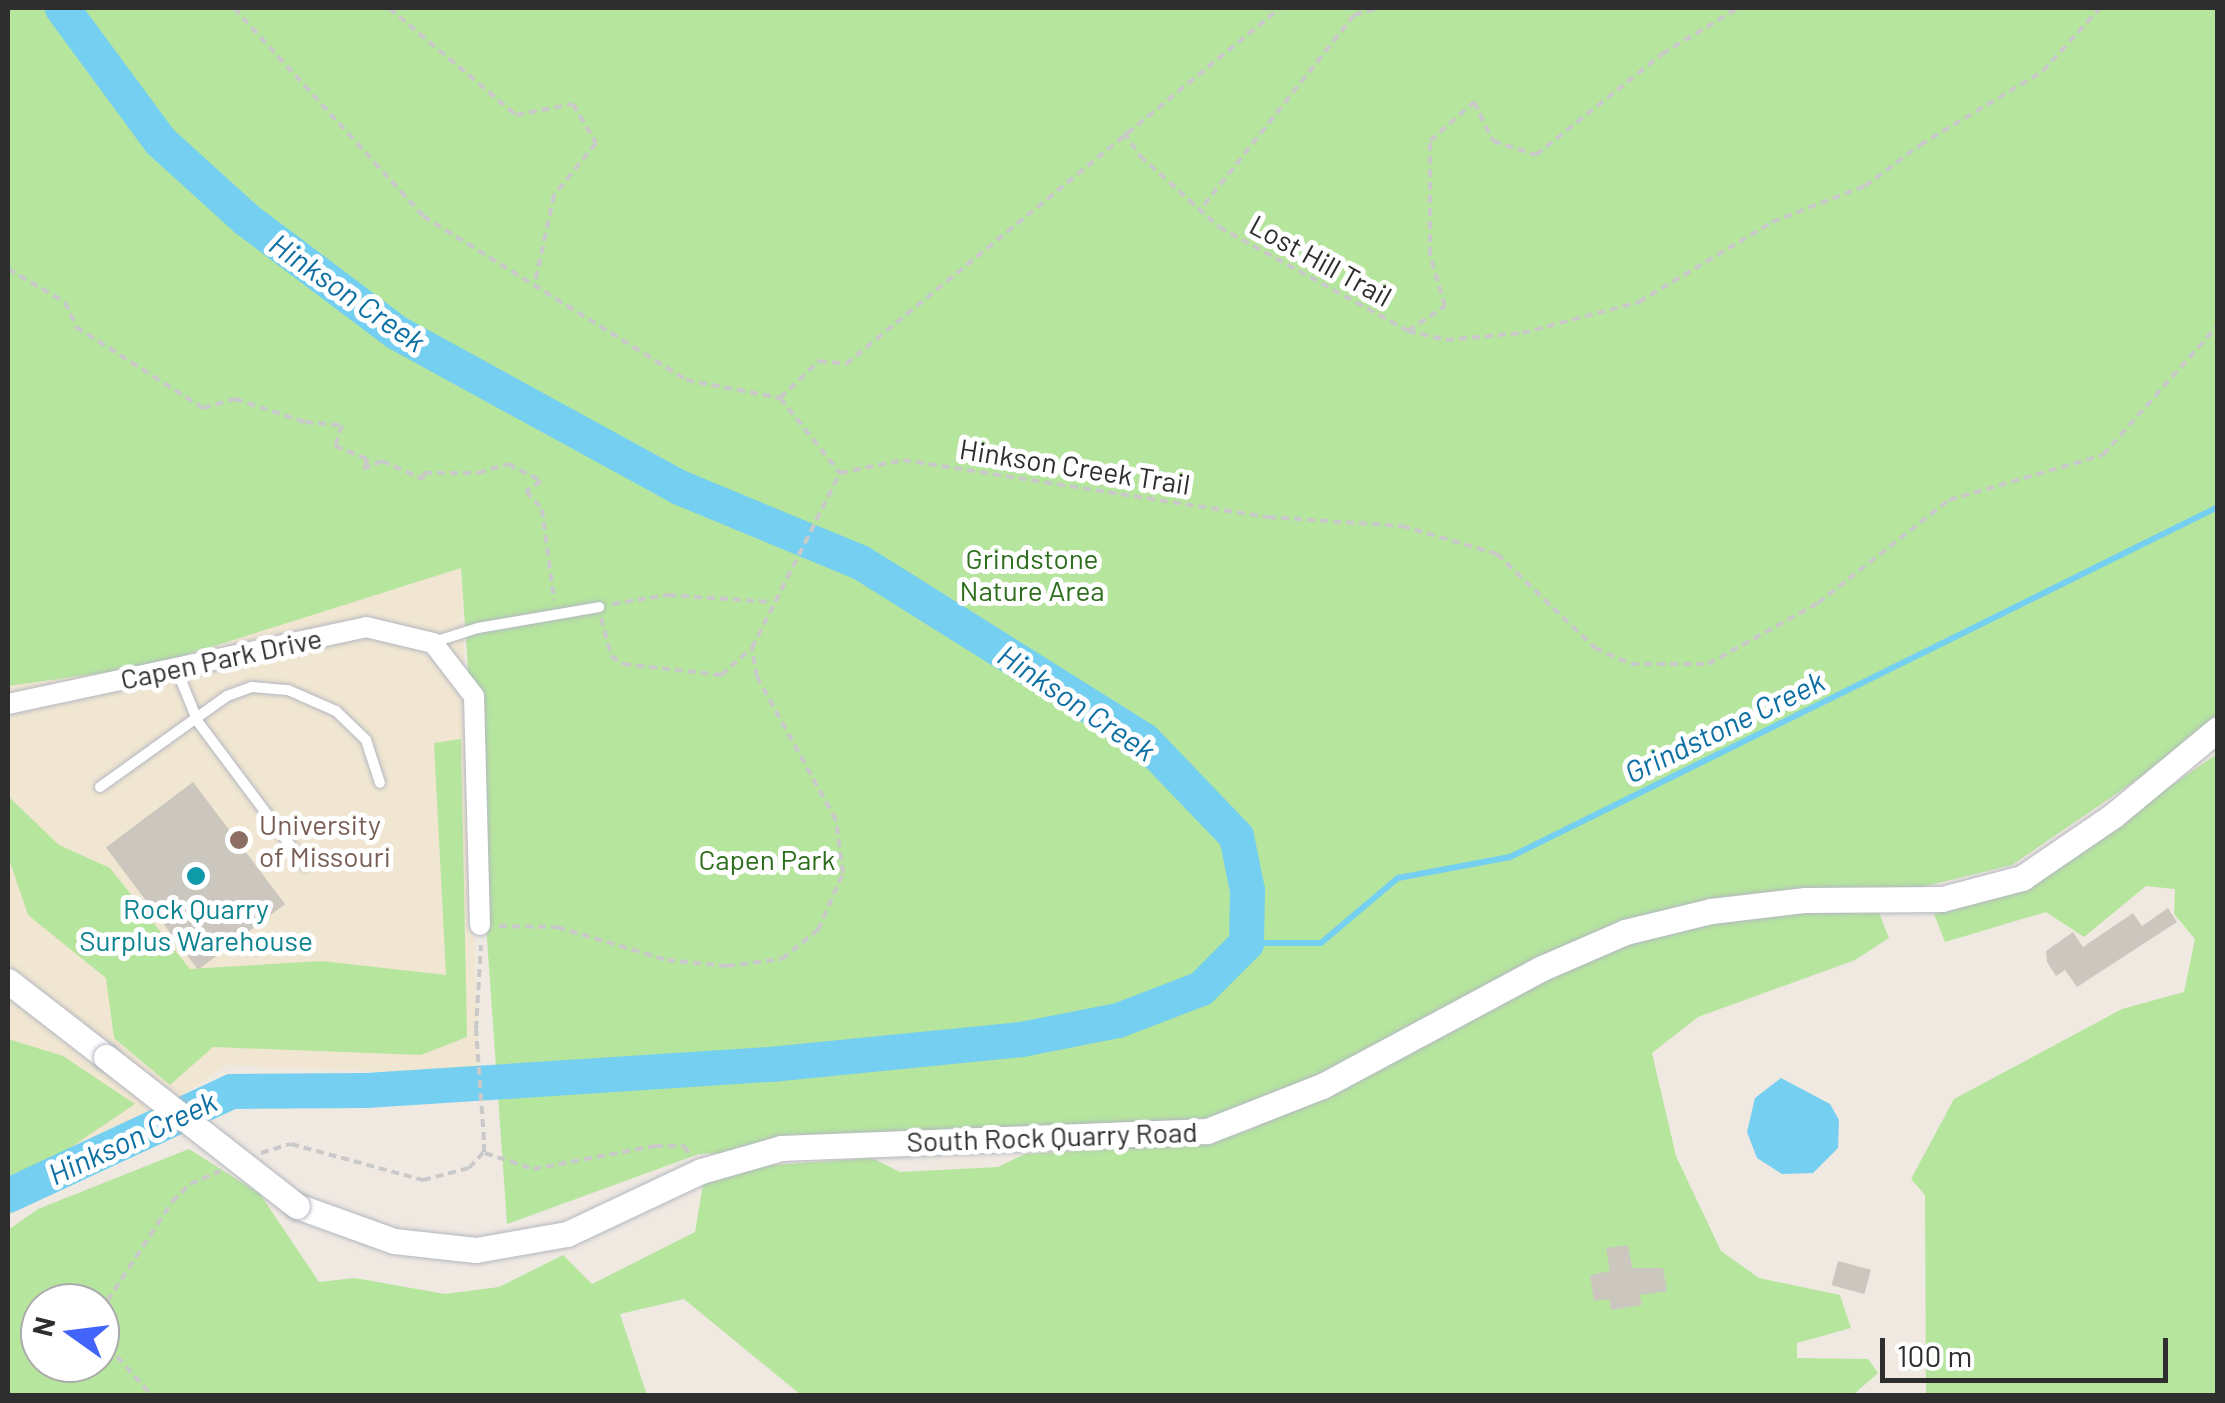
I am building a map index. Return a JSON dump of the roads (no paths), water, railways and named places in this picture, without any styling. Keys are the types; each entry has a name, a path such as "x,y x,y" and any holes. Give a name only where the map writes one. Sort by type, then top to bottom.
{"street":[{"name":"Capen Park Drive","path":"8,704 366,627 432,643"},
{"path":"432,643 474,696 480,925"},
{"name":"South Rock Quarry Road","path":"8,981 297,1206 394,1241 476,1250 567,1234 748,1154 817,1144 1207,1131 1322,1086 1540,969 1625,932 1712,910 1805,900 1942,899 2022,878 2060,856 2218,729"}],"lane":[{"path":"432,643 599,607"},
{"path":"176,667 198,722 305,864"},
{"path":"100,787 198,722 227,696 252,687 288,690 336,711 366,740 380,783"}],"water":[{"path":"1781,1078 1830,1104 1839,1120 1838,1148 1813,1173 1782,1174 1757,1158 1747,1132 1755,1098"}],"waterway":[{"name":"Hinkson Creek","path":"8,1195 231,1091 366,1090 770,1064 1021,1039 1118,1020 1201,988 1246,943 1247,890 1236,836 1144,740 860,562 679,487 396,332 246,219 160,141 62,8"},
{"name":"Grindstone Creek","path":"1246,943 1321,943 1398,878 1510,857 2218,507"}],"place":[{"name":"University of Missouri","path":"239,840"},
{"name":"Rock Quarry Surplus Warehouse","path":"196,876"}],"park label":[{"name":"Grindstone Nature Area","path":"1032,574"},
{"name":"Capen Park","path":"767,859"}]}
